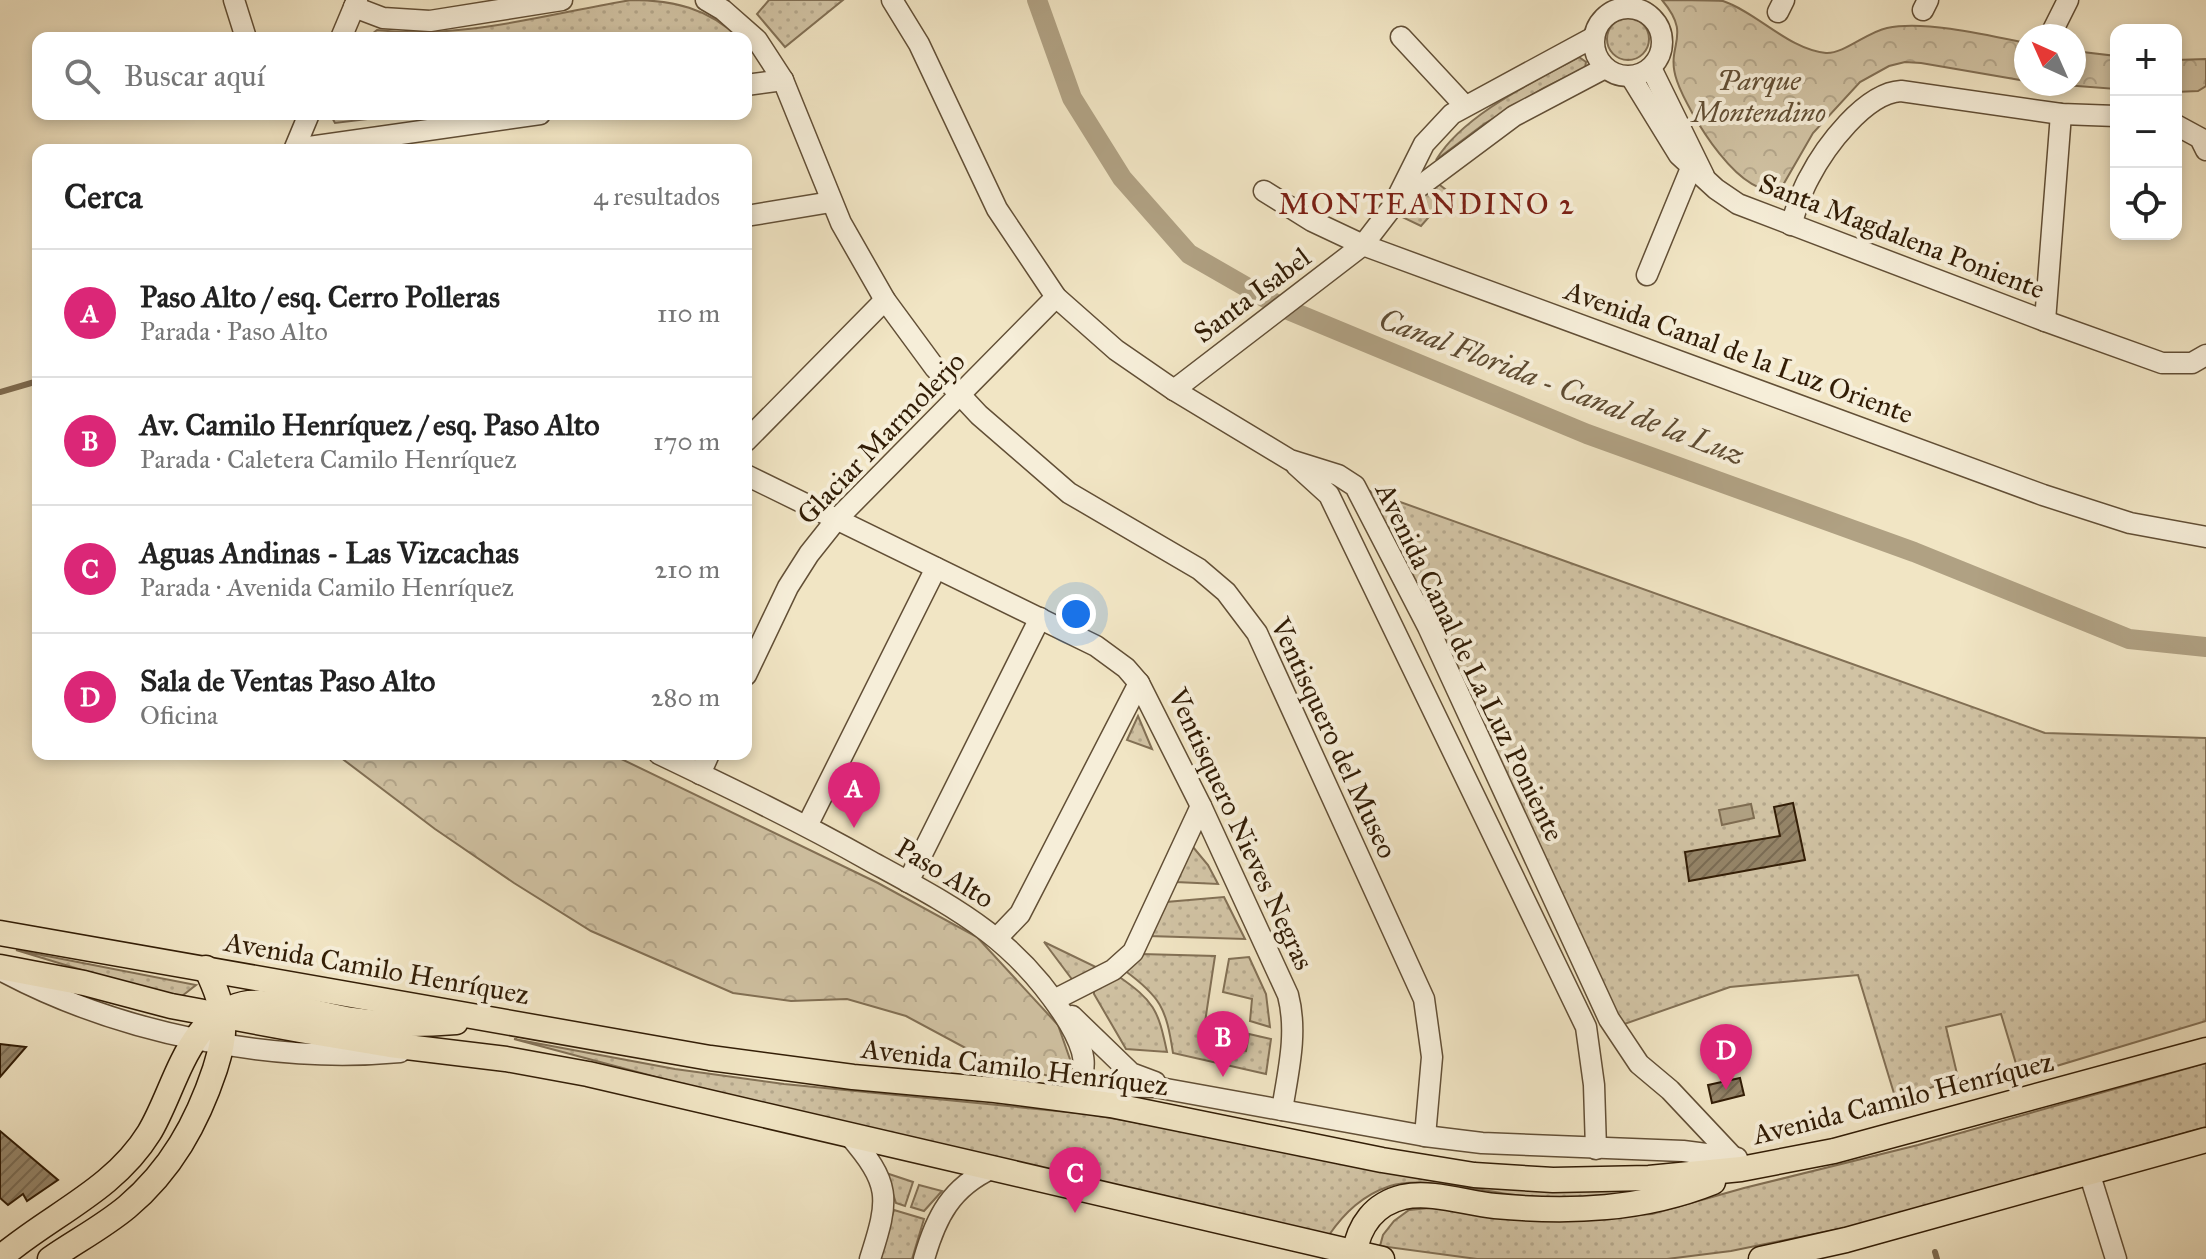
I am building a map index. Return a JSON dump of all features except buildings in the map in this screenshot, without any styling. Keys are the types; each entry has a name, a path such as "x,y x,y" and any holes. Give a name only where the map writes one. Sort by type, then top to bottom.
{"main road":[{"name":"Avenida Camilo Henríquez","path":"0,933 768,1066 1072,1092 1382,1160 1474,1175 1585,1180 1649,1178 1737,1163 1781,1163 2206,1050"},
{"path":"0,968 84,983 171,1006 345,1038 547,1066 1382,1259"},
{"path":"50,1259 129,1206 162,1173 186,1137 211,1082 222,1043 219,999 206,968"},
{"path":"0,1258 104,1185 134,1154 158,1117 195,1038 222,1015 241,1005 258,1003 380,1023 434,1024 490,1019"},
{"path":"158,1117 177,1125 186,1137"},
{"path":"1761,1259 1846,1240 2206,1140"},
{"path":"1354,1254 1368,1217 1384,1204 1402,1197 1423,1196 1517,1208 1604,1208 1671,1196 1737,1163"}],"street":[{"path":"234,0 244,32"},
{"path":"343,32 355,4 383,18 430,21 562,0"},
{"name":"Ventisquero del Museo","path":"706,0 748,32"},
{"name":"Avenida Canal de La Luz Poniente","path":"892,0 919,44 997,209 1056,297 1116,350 1174,390 1290,460 1338,475 1355,486 1428,627 1609,1019 1639,1064 1670,1090 1737,1163"},
{"path":"2056,24 2068,0"},
{"path":"1613,5 1642,11 1653,19 1660,30 1662,44 1659,57 1651,68 1631,77 1617,75 1605,68 1595,54 1594,37 1598,25 1613,5"},
{"name":"Ventisquero del Museo","path":"752,36 783,80 831,202 885,300 935,368 961,396 1069,493 1199,569 1226,592 1257,633 1424,999 1432,1057 1425,1136"},
{"path":"1401,37 1465,106"},
{"path":"1393,206 1424,144 1452,114 1594,37"},
{"path":"1393,206 1514,116 1605,68"},
{"path":"1647,275 1697,172 1651,68"},
{"name":"Santa Magdalena Poniente","path":"1631,77 1679,155 1716,189 1738,204 2162,363 2192,363 2206,355"},
{"path":"752,84 783,80"},
{"path":"1791,225 1807,181 1826,149 1876,98 1887,92 1901,91 2061,114 2110,116"},
{"path":"2045,321 2061,114"},
{"path":"297,144 307,120"},
{"path":"330,144 498,120"},
{"path":"2182,128 2200,138 2206,150"},
{"name":"Avenida Canal de la Luz Oriente","path":"1264,191 1312,221 1363,245 2043,495 2130,523 2206,537"},
{"path":"752,215 831,202"},
{"name":"Santa Isabel","path":"1174,390 1363,245 1393,206"},
{"name":"Glaciar Marmolerjo","path":"754,636 809,554 836,520 1056,297"},
{"path":"752,435 885,300"},
{"path":"1290,460 1329,495 1586,1027 1594,1085 1596,1149"},
{"name":"Ventisquero Nieves Negras","path":"752,478 1040,618 1111,656 1139,683 1274,962 1293,1014 1282,1110"},
{"path":"807,826 936,568"},
{"path":"908,882 1040,618"},
{"path":"997,938 1020,914 1139,683"},
{"name":"Paso Alto","path":"671,760 807,826 954,907 997,938 1037,977 1080,1042 1085,1057 1084,1071 1072,1092"},
{"path":"700,774 706,760"},
{"path":"1054,1000 1113,970 1133,952 1201,806"},
{"path":"0,968 119,1021 195,1038 343,1055 428,1050"},
{"name":"Paso Alto","path":"1054,1000 1131,1073 1181,1092"},
{"path":"1072,1092 1155,1087 1425,1136 1482,1143 1683,1151 1737,1163"},
{"path":"848,1134 871,1163 884,1192 884,1213 870,1259"},
{"path":"924,1259 933,1228 949,1199 969,1181 993,1168"},
{"path":"2089,1172 2116,1259"}],"green space":[{"path":"631,0 661,2 702,13 732,32 441,32"},
{"path":"769,0 843,0 785,47 757,14"},
{"name":"Parque Montendino","path":"1662,0 1723,1 1799,45 1826,53 1840,50 1879,30 1902,26 1956,30 2014,41 2014,79 1921,63 1905,62 1889,66 1860,82 1813,133 1783,185 1768,189 1752,184 1735,171 1692,113 1674,68 1677,33 1671,13"},
{"path":"1628,18 1643,24 1649,39 1643,54 1628,60 1613,54 1607,39 1613,24"},
{"path":"2086,52 2110,55 2110,89 2086,87"},
{"path":"1579,57 1586,62 1585,68 1484,124 1436,160 1463,128 1481,114"},
{"path":"2206,59 2206,86 2198,91 2182,92 2182,60"},
{"path":"1436,182 1450,193 1421,226 1400,216 1416,197"},
{"path":"1364,489 2045,733 2206,738 2206,1021 2020,1077 2001,1014 1946,1027 1958,1078 1896,1100 1858,975 1730,987 1613,1028"},
{"path":"1138,716 1152,749 1127,740"},
{"path":"344,760 623,760 878,883 977,937 1058,1025 1072,1065 1056,1078 986,1059 906,1016 847,999 791,1001 733,993 591,931 435,829"},
{"path":"1193,847 1208,865 1218,884 1176,882"},
{"path":"1224,897 1245,939 1149,936 1166,902"},
{"path":"1044,942 1100,969 1074,982"},
{"path":"16,950 196,985 182,996 141,988"},
{"path":"1141,954 1215,956 1202,1042 1246,1051 1249,1034 1271,1039 1266,1074 1173,1053 1168,1025 1160,1005 1146,988 1124,970"},
{"path":"1249,957 1266,994 1270,1027 1250,1021 1252,999 1223,992 1229,959"},
{"path":"1118,976 1140,992 1153,1007 1167,1052 1126,1049 1094,994 1094,988"},
{"path":"514,1039 675,1069 784,1084 1088,1114 1507,1188 1640,1191 1553,1197 1420,1182 1404,1183 1363,1199 1329,1235 742,1100"},
{"path":"2206,1063 2206,1127 1864,1224 1731,1251 1667,1259 1477,1259 1380,1246 1383,1235 1394,1221 1409,1210 1440,1207 1590,1218 1652,1214 1918,1145"},
{"path":"886,1173 913,1182 905,1206 896,1203"},
{"path":"919,1185 942,1191 924,1211 911,1207"},
{"path":"894,1210 924,1219 912,1259 878,1259"}],"shaded area":[{"path":"1751,804 1754,818 1722,825 1719,810"}],"waterway":[{"name":"Canal Florida - Canal de la Luz","path":"1037,0 1072,98 1122,178 1189,254 1281,307 1587,434 1914,552 2129,639 2206,647"},
{"path":"0,392 32,383"},
{"path":"1935,1252 1937,1259"}],"place":[{"name":"Paso Alto / esq. Cerro Polleras","path":"854,828"},
{"name":"Av. Camilo Henríquez / esq. Paso Alto","path":"1223,1077"},
{"name":"Sala de Ventas Paso Alto","path":"1726,1090"},
{"name":"Aguas Andinas - Las Vizcachas","path":"1075,1213"}],"district":[{"name":"MONTEANDINO 2","path":"1427,204"}]}
